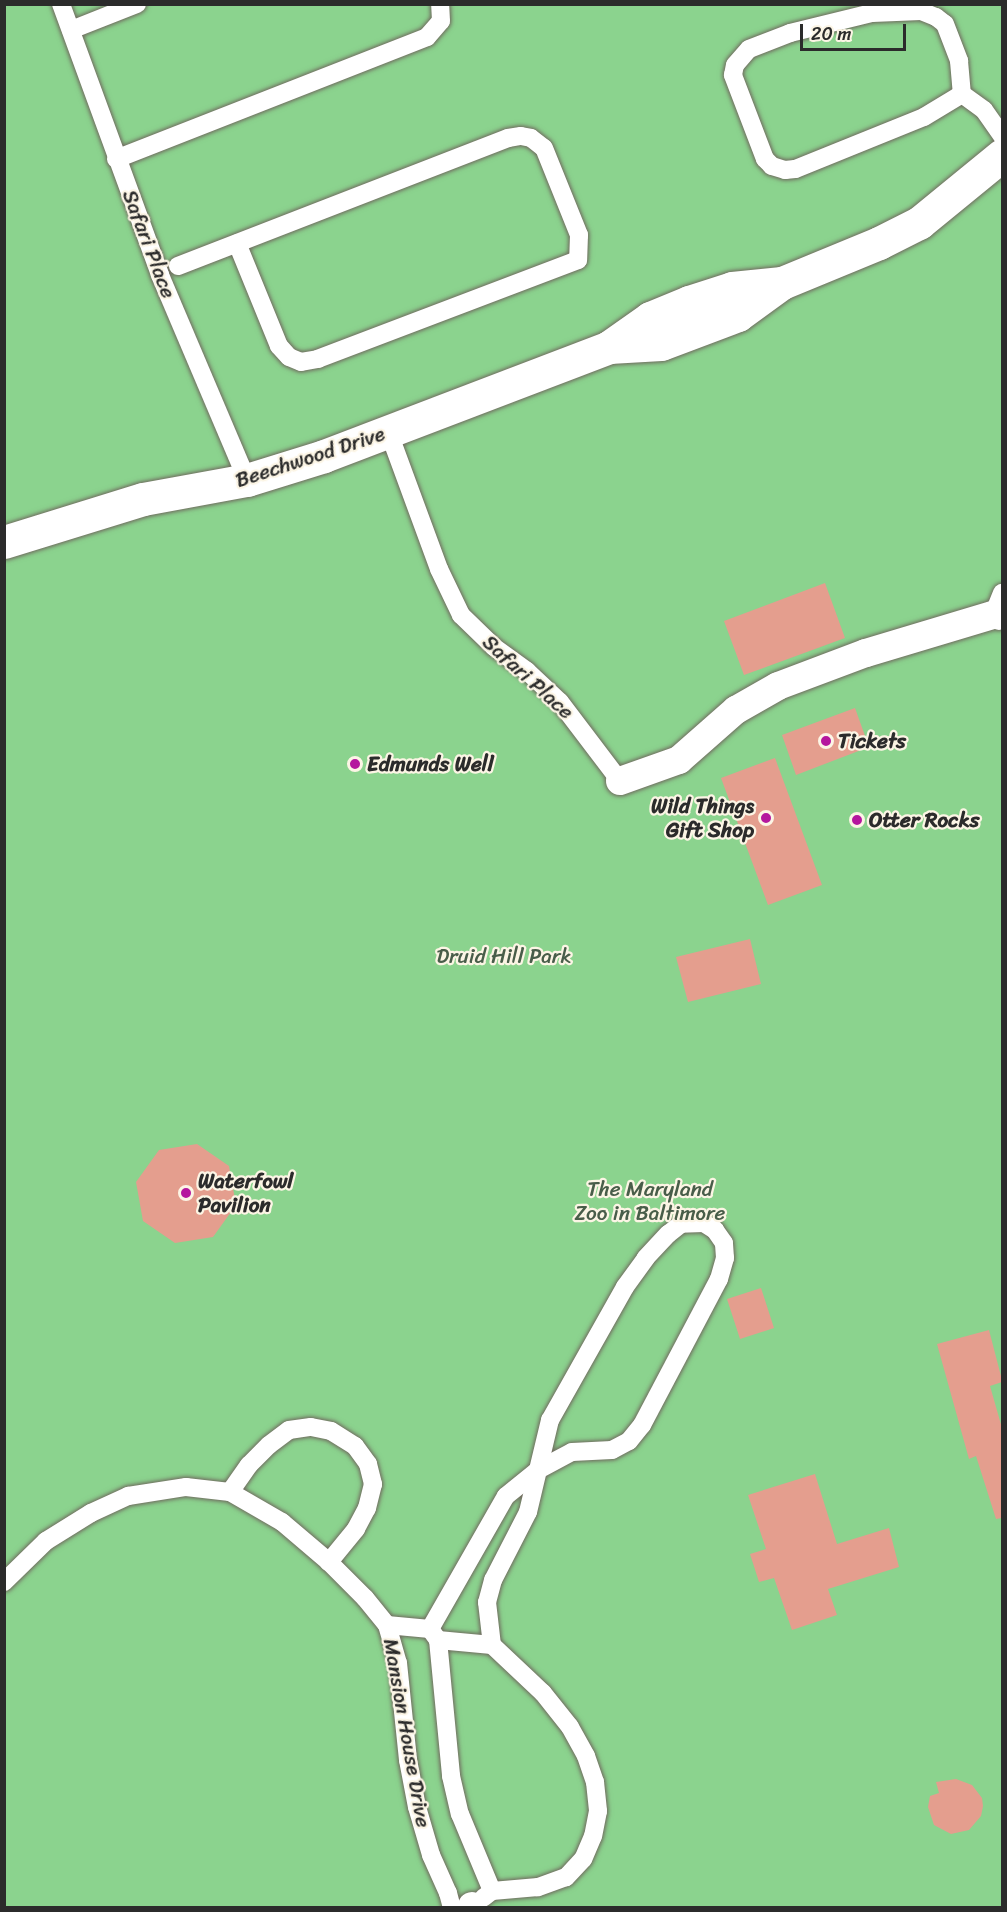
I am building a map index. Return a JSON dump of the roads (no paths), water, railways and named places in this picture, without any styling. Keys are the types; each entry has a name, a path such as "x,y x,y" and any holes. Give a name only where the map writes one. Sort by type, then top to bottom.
{"street":[{"name":"Beechwood Drive","path":"4,542 143,499 247,480 389,433 609,347 650,318 689,302 732,288 782,283 879,243 919,223 1002,155"},
{"name":"Safari Place","path":"620,781 679,760 736,710 778,686 866,653 999,611"}],"lane":[{"name":"Safari Place","path":"61,4 160,275 247,480"},
{"path":"71,30 137,4"},
{"path":"116,159 427,37 441,21 440,4"},
{"path":"962,94 924,117 785,170 772,166 765,159 733,75 735,65 749,49 790,33 840,19 912,10 936,17 945,24 959,60 962,94 984,110 1002,136"},
{"path":"178,266 237,243 508,138 521,136 531,138 544,148 579,235 578,260 318,359 301,362 289,357 279,346 237,243"},
{"name":"Safari Place","path":"389,433 439,569 461,615 494,647 527,671 560,702 620,781"},
{"path":"472,1904 538,1887 566,1877 583,1859 593,1836 598,1811 592,1773 586,1756 570,1727 543,1694 492,1646 434,1634 506,1496 538,1470 572,1452 612,1450 629,1441 642,1425 719,1279 725,1258 724,1243 715,1230 704,1223 681,1224 668,1234 646,1258 625,1287 550,1420 538,1470 528,1512 493,1580 487,1602 492,1646"},
{"path":"231,1491 256,1458 290,1430 310,1426 331,1431 355,1446 368,1464 373,1485 367,1508 356,1529 329,1562"},
{"name":"Mansion House Drive","path":"4,1582 46,1541 91,1513 128,1496 186,1487 231,1491 282,1522 329,1562 365,1598 387,1625 398,1663 408,1760 417,1807 431,1855 472,1904"},
{"name":"Mansion House Drive","path":"387,1625 434,1634 451,1776 460,1814 472,1904"}],"place":[{"name":"Tickets","path":"826,741"},
{"name":"Edmunds Well","path":"355,764"},
{"name":"Wild Things Gift Shop","path":"766,818"},
{"name":"Otter Rocks","path":"857,820"},
{"name":"Waterfowl Pavilion","path":"186,1193"}],"park label":[{"name":"Druid Hill Park","path":"504,956"},
{"name":"The Maryland Zoo in Baltimore","path":"650,1201"}]}
